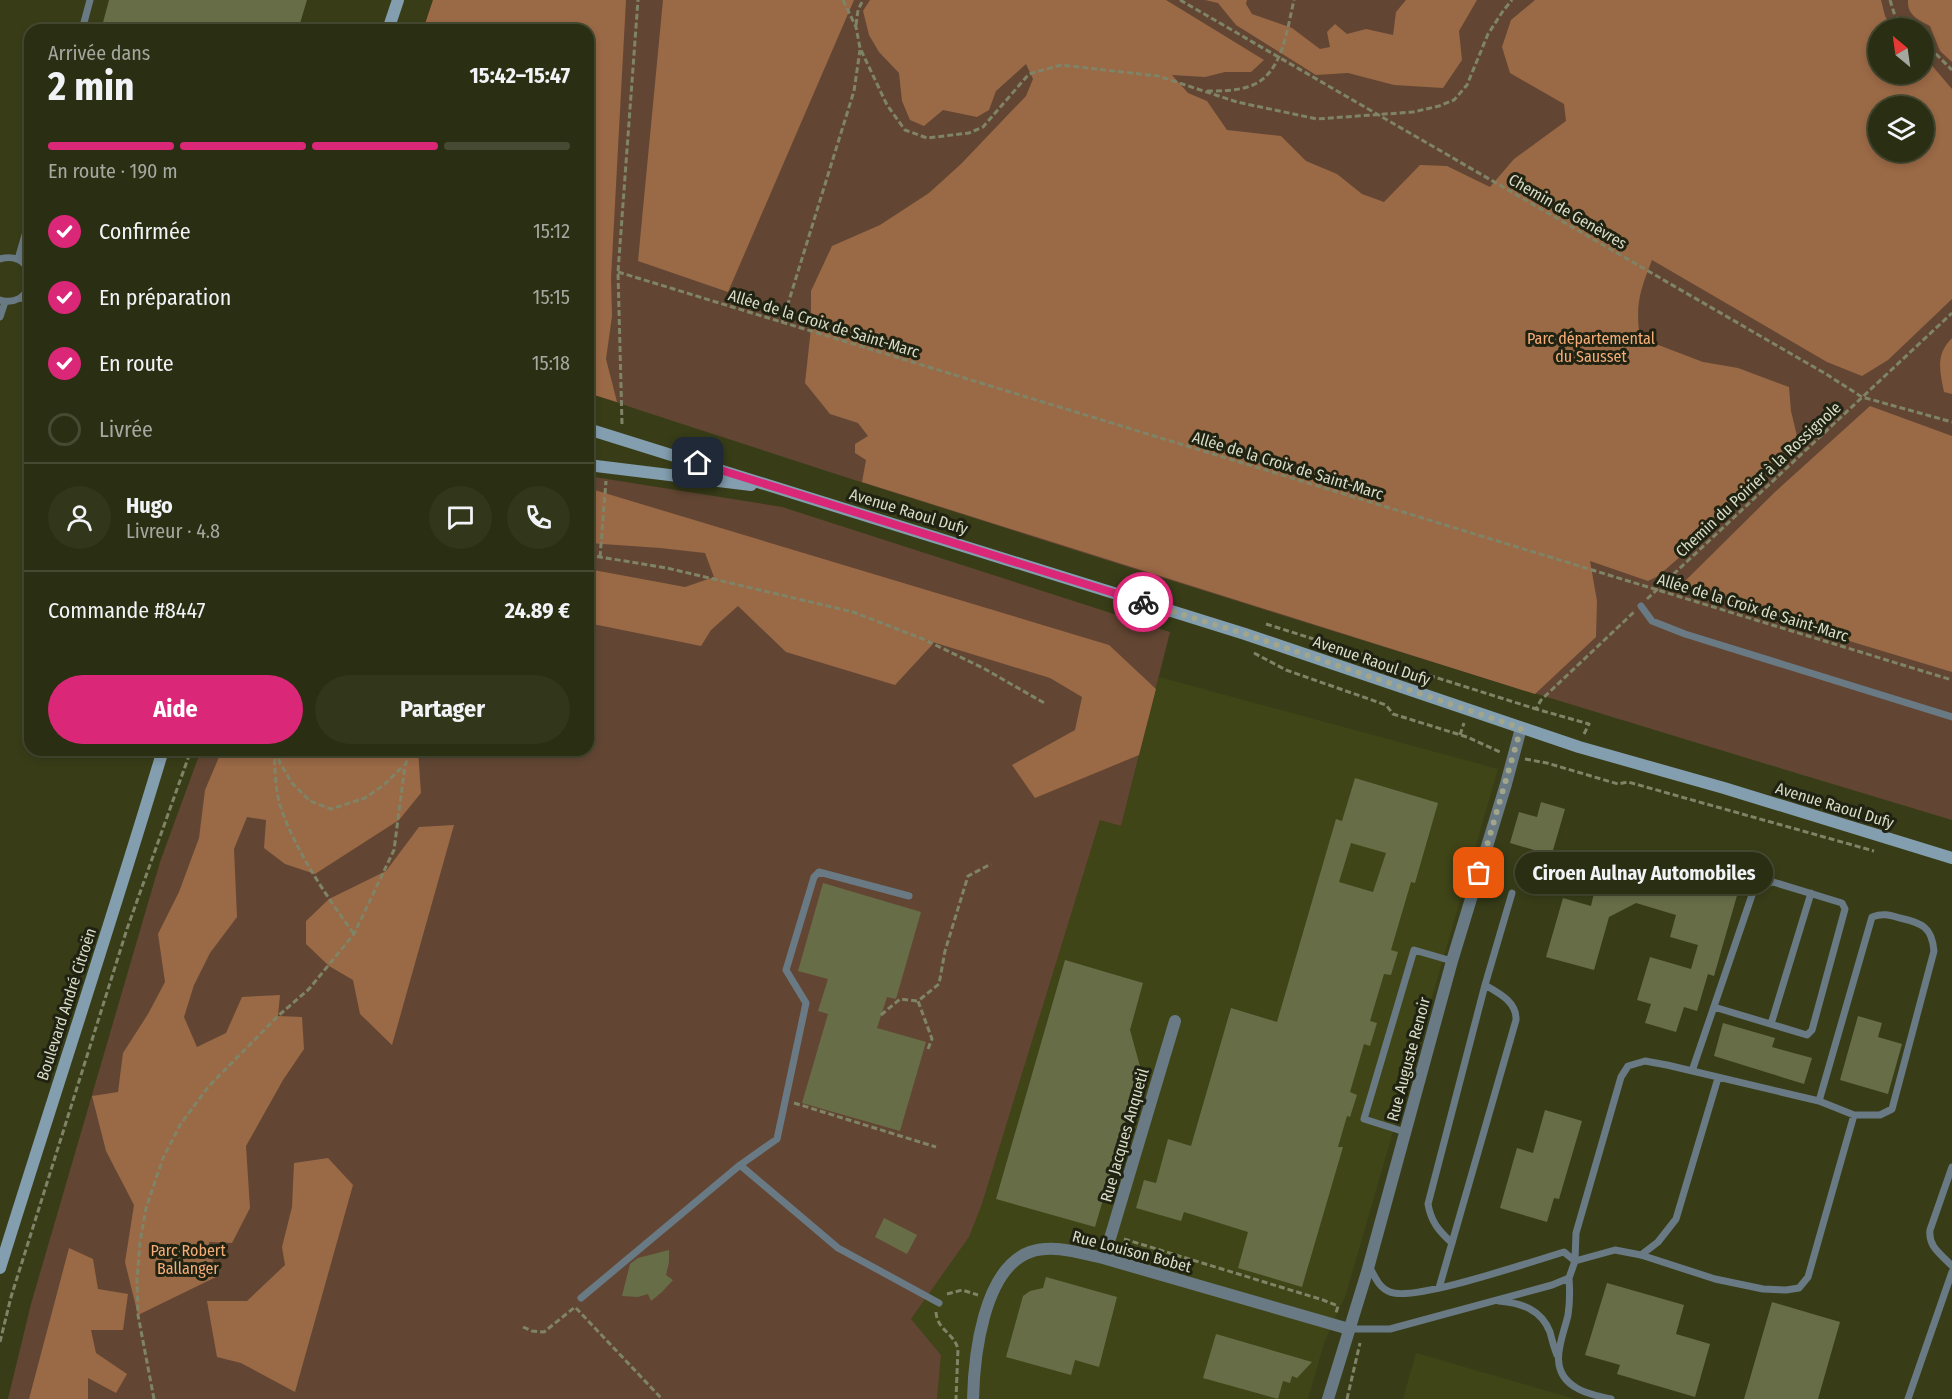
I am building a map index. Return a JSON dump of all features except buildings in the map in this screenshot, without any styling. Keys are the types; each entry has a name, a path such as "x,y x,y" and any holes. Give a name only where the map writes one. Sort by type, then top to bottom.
{"main road":[{"path":"390,24 398,0"},
{"name":"Avenue Raoul Dufy","path":"594,431 1245,634 1579,747 1724,788 1952,858"},
{"name":"Avenue Raoul Dufy","path":"594,466 783,489"},
{"name":"Boulevard André Citroën","path":"0,1268 70,1042 127,871 161,756"}],"street":[{"name":"Rue Auguste Renoir","path":"1328,1399 1368,1266 1452,961 1521,728"},
{"name":"Rue Jacques Anquetil","path":"1103,1258 1174,1021"},
{"name":"Rue Louison Bobet","path":"973,1399 975,1360 995,1288 1008,1268 1030,1252 1054,1249 1103,1258 1349,1329"}],"lane":[{"path":"84,24 90,0"},
{"path":"18,259 24,238"},
{"path":"0,258 18,259 24,266"},
{"path":"20,298 24,292"},
{"path":"0,317 3,301 24,299"},
{"path":"1641,606 1652,621 1685,634 1952,717"},
{"path":"581,1298 740,1165 777,1138 806,1002 786,970 814,877 819,872 909,896"},
{"path":"1692,1071 1753,892 1773,882 1842,903 1845,909 1812,1030 1807,1035 1714,1007"},
{"path":"1452,1244 1430,1218 1428,1204 1485,984 1512,893"},
{"path":"1772,1024 1811,893"},
{"path":"1558,1359 1560,1339 1571,1294 1569,1278 1575,1261 1576,1233 1621,1077 1628,1066 1645,1061 1819,1101 1854,1115 1880,1115 1892,1109 1934,951 1933,939 1928,930 1919,923 1882,914 1872,917 1819,1101"},
{"path":"1405,1132 1364,1119 1414,950 1452,961"},
{"path":"1439,1288 1516,1020 1516,1012 1510,1002 1485,984"},
{"path":"1641,1255 1658,1242 1676,1219 1718,1078"},
{"path":"1575,1261 1615,1250 1641,1255 1715,1279 1763,1289 1799,1288 1808,1278 1854,1115"},
{"path":"740,1165 838,1248 939,1303"},
{"path":"1952,1167 1929,1238 1936,1251 1952,1266"},
{"path":"1368,1266 1377,1283 1389,1292 1415,1294 1564,1252 1575,1261"},
{"path":"1908,1399 1952,1272"},
{"path":"1349,1329 1390,1329 1552,1285 1569,1278"},
{"path":"1494,1300 1524,1305 1535,1312 1550,1333 1568,1381 1576,1388 1611,1399"}],"path":[{"path":"622,424 618,272 638,0"},
{"path":"843,0 856,27 860,48 887,105 906,130 927,138 969,133 982,127 1029,74 1061,65 1158,76 1237,102 1317,119 1413,112 1454,100 1467,85 1488,34 1512,0"},
{"path":"856,27 858,10 863,0"},
{"name":"Chemin de Genèvres","path":"1180,0 1862,397 1952,422"},
{"path":"1204,91 1228,90 1252,85 1270,74 1278,57 1294,0"},
{"path":"1890,0 1897,18"},
{"path":"782,323 854,91 860,48"},
{"path":"1934,52 1952,70"},
{"name":"Allée de la Croix de Saint-Marc","path":"618,272 1952,680"},
{"name":"Chemin du Poirier à la Rossignole","path":"1579,747 1589,724 1536,709 1541,700 1952,313"},
{"path":"600,556 606,479"},
{"path":"594,556 667,568 853,612 933,644 983,668 1046,704"},
{"path":"1249,651 1286,670 1386,705 1393,714 1467,737 1488,748 1514,757 1547,763 1618,784 1628,782 1883,853"},
{"path":"0,1342 15,1287 127,929 189,756"},
{"path":"276,756 280,804 329,899 354,934"},
{"path":"277,756 292,783 310,801 331,808 365,798 405,765"},
{"path":"154,1399 138,1315 137,1280 146,1208 163,1158 180,1125 208,1087 278,1016 309,989 354,934 394,850 405,765 409,756"},
{"path":"881,1015 900,999 918,1001 939,984 945,951 968,876 991,864"},
{"path":"918,1001 932,1039 928,1049"},
{"path":"786,1101 936,1147"},
{"path":"1111,1235 1338,1306 1334,1325"},
{"path":"956,1399 958,1349 952,1335 945,1331 936,1319 939,1303 945,1295 962,1290 991,1299"},
{"path":"523,1327 532,1331 544,1332 575,1307 662,1399"}],"shaded area":[{"path":"1159,677 1498,769 1346,1294 1324,1343 1308,1399 937,1399 941,1355 911,1319 969,1237 982,1204 1100,820 1121,826"},
{"path":"1416,1353 1575,1399 1403,1399"}],"green space":[{"name":"Parc départemental du Sausset","path":"433,0 1952,0 1952,820 1268,611 594,395 594,24 425,24"},
{"path":"433,0 626,0 611,278 612,316 606,359 617,402 594,395 594,24 425,24"},
{"path":"663,0 854,0 728,292 638,261"},
{"name":"Parc départemental du Sausset","path":"870,0 1166,0 1264,60 1251,72 1225,72 1205,77 1172,75 1188,93 1207,101 1227,130 1281,136 1306,161 1337,174 1362,194 1384,202 1420,165 1447,166 1490,187 1514,159 1566,121 1564,104 1510,73 1502,47 1511,20 1535,0 1881,0 1886,18 1868,18 1868,84 1934,84 1934,68 1952,89 1952,299 1888,360 1862,376 1827,362 1652,260 1640,298 1638,316 1640,338 1703,362 1738,368 1789,387 1791,411 1797,436 1681,556 1658,576 1648,581 1590,561 1597,601 1596,637 1535,694 862,482 866,460 855,453 855,444 868,436 858,423 830,414 805,383 811,328 811,291 832,246 880,225 929,193 961,164 1026,96 1033,79 1026,64 996,91 989,110 977,117 943,110 924,126 910,120 902,101 899,73 879,52 869,35 863,11"},
{"path":"1205,0 1247,0 1246,4 1252,14 1292,28 1320,49 1330,47 1327,32 1335,24 1347,34 1366,29 1393,35 1396,12 1406,0 1477,0 1459,31 1462,60 1443,88 1394,85 1348,73 1316,75 1236,25 1218,3"},
{"path":"1908,0 1952,0 1952,62 1940,51 1934,36 1934,18 1917,18 1911,13"},
{"path":"1952,338 1952,394 1944,392 1940,364 1943,351"},
{"path":"1870,406 1952,436 1952,672 1684,591 1685,581 1775,492"},
{"name":"Parc Robert Ballanger","path":"594,477 782,507 1170,632 1121,826 1100,820 982,1204 969,1237 911,1319 941,1355 937,1399 8,1399 31,1304 160,862 199,756 594,756"},
{"path":"594,490 1109,645 1156,689 1139,755 1035,798 1012,765 1075,730 1082,697 1050,678 926,640 932,645 895,685 786,652 738,606 711,630 701,646 594,624 594,570 685,587 714,577 705,553 594,543"},
{"name":"Parc Robert Ballanger","path":"219,756 418,756 421,793 399,820 315,874 285,864 264,848 266,820 247,817 234,849 237,917 210,953 194,985 184,1017 197,1047 226,1033 242,997 280,995 278,1016 302,1017 304,1049 283,1080 246,1146 250,1208 232,1243 209,1242 216,1277 138,1315 125,1262 134,1205 106,1151 92,1096 118,1092 123,1053 165,982 158,934 179,892 199,838 205,790"},
{"path":"454,825 392,1045 360,1014 353,980 329,966 306,944 306,921 329,899 386,871 419,827"},
{"path":"328,1158 353,1185 295,1392 241,1363 217,1357 207,1301 247,1301 285,1265 282,1247 292,1207 294,1163"},
{"path":"69,1248 93,1259 98,1289 128,1294 123,1330 91,1330 96,1353 127,1374 116,1393 88,1378 88,1399 29,1399"}],"way so far":[{"path":"1143,602 1245,634 1521,728 1479,873"}],"place":[{"name":"Ciroen Aulnay Automobiles","path":"1479,873"}],"route":[{"path":"698,463 1143,602"}]}
